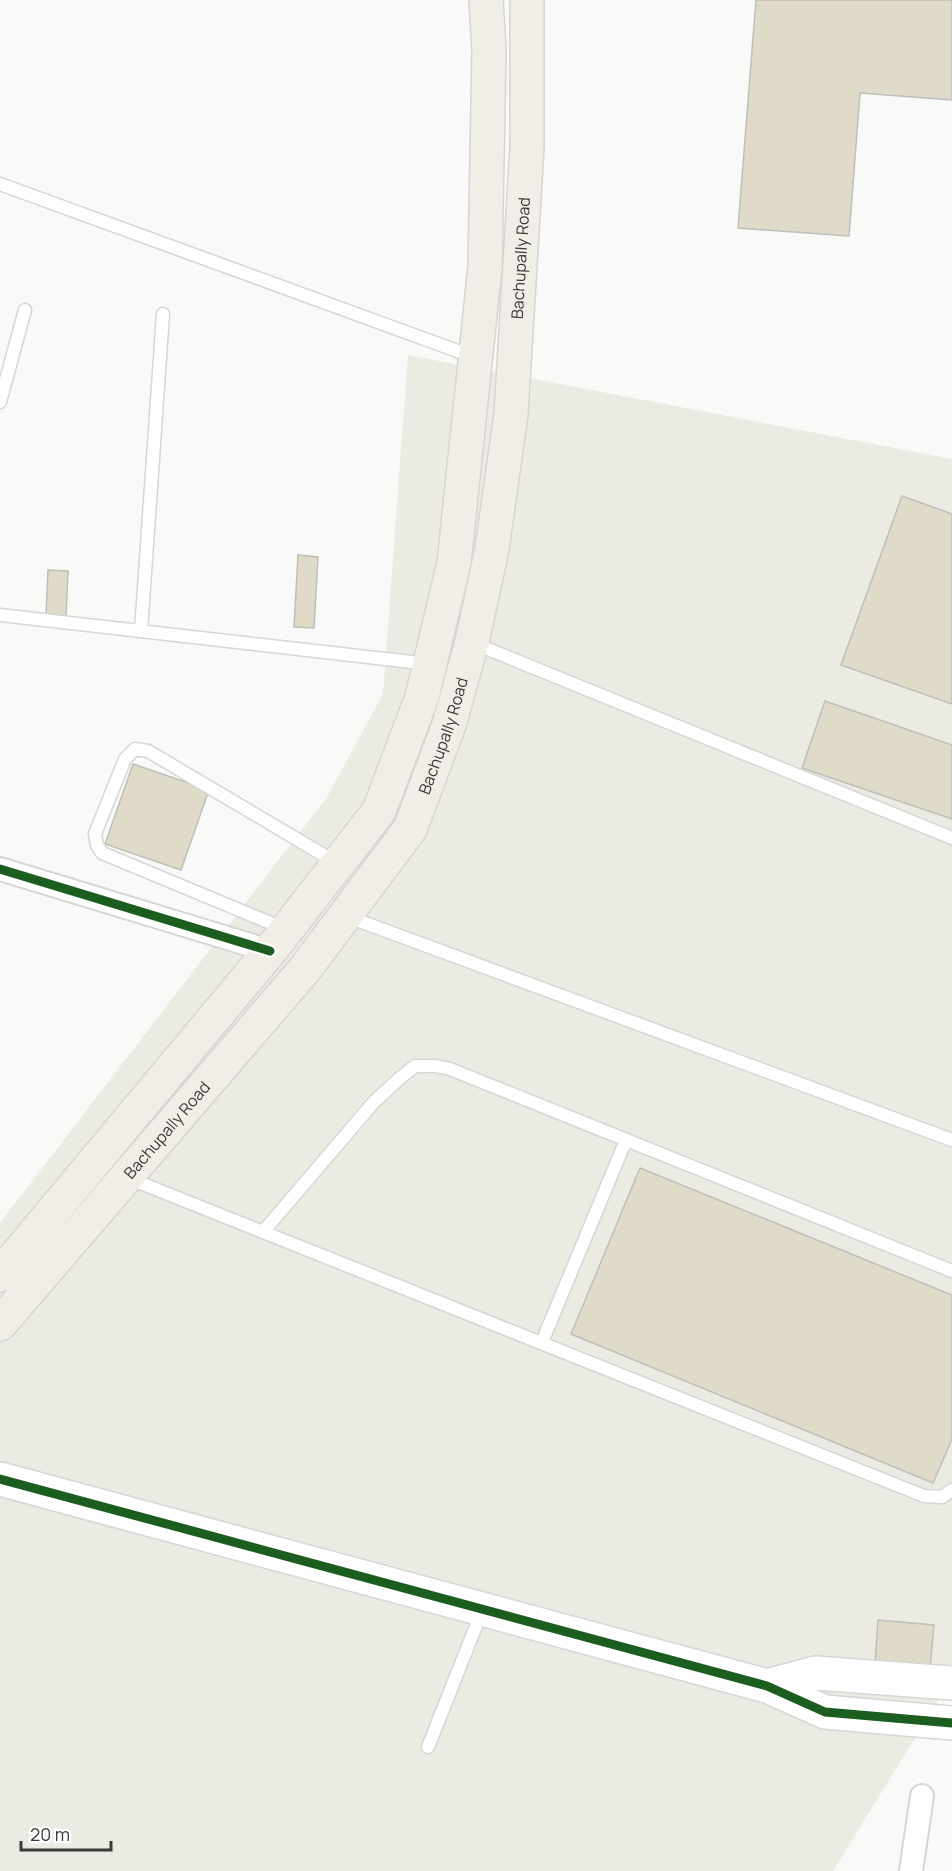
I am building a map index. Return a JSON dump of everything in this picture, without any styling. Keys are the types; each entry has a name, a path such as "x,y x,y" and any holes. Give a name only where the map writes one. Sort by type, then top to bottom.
{"main road":[{"name":"Bachupally Road","path":"0,1275 278,940 380,811 422,697 454,563 485,267 489,50 486,0"},
{"name":"Bachupally Road","path":"0,1324 305,969 410,829 450,722 472,642 492,549 511,414 527,148 527,0"}],"street":[{"path":"0,869 278,940"},
{"path":"0,1479 767,1686 825,1712 952,1723"},
{"path":"767,1686 816,1673 952,1683"},
{"path":"911,1871 922,1796"}],"lane":[{"path":"0,184 476,358"},
{"path":"0,402 25,310"},
{"path":"141,631 163,314"},
{"path":"0,615 430,664"},
{"path":"472,642 952,838"},
{"path":"278,940 102,854 95,834 125,759 135,749 148,751 338,864"},
{"path":"345,915 952,1140"},
{"path":"263,1232 373,1103 415,1066 436,1066 450,1069 952,1271"},
{"path":"542,1342 626,1140"},
{"path":"127,1178 924,1496 942,1497 952,1490"},
{"path":"428,1747 483,1609"}],"shaded area":[{"path":"408,355 952,459 952,1678 833,1871 0,1871 0,1223 327,797 383,694"}],"building":[{"path":"756,0 952,0 952,100 860,93 849,236 738,228"},
{"path":"902,496 952,514 952,704 841,665"},
{"path":"298,555 318,557 314,628 294,627"},
{"path":"48,570 68,571 66,617 46,615"},
{"path":"825,701 952,745 952,819 802,768"},
{"path":"133,764 209,790 181,870 105,844"},
{"path":"640,1168 952,1295 952,1439 933,1483 571,1334"},
{"path":"878,1620 934,1625 930,1669 875,1664"}],"cycle path":[{"path":"0,869 270,951"},
{"path":"0,1479 767,1686 825,1712 952,1723"}]}
